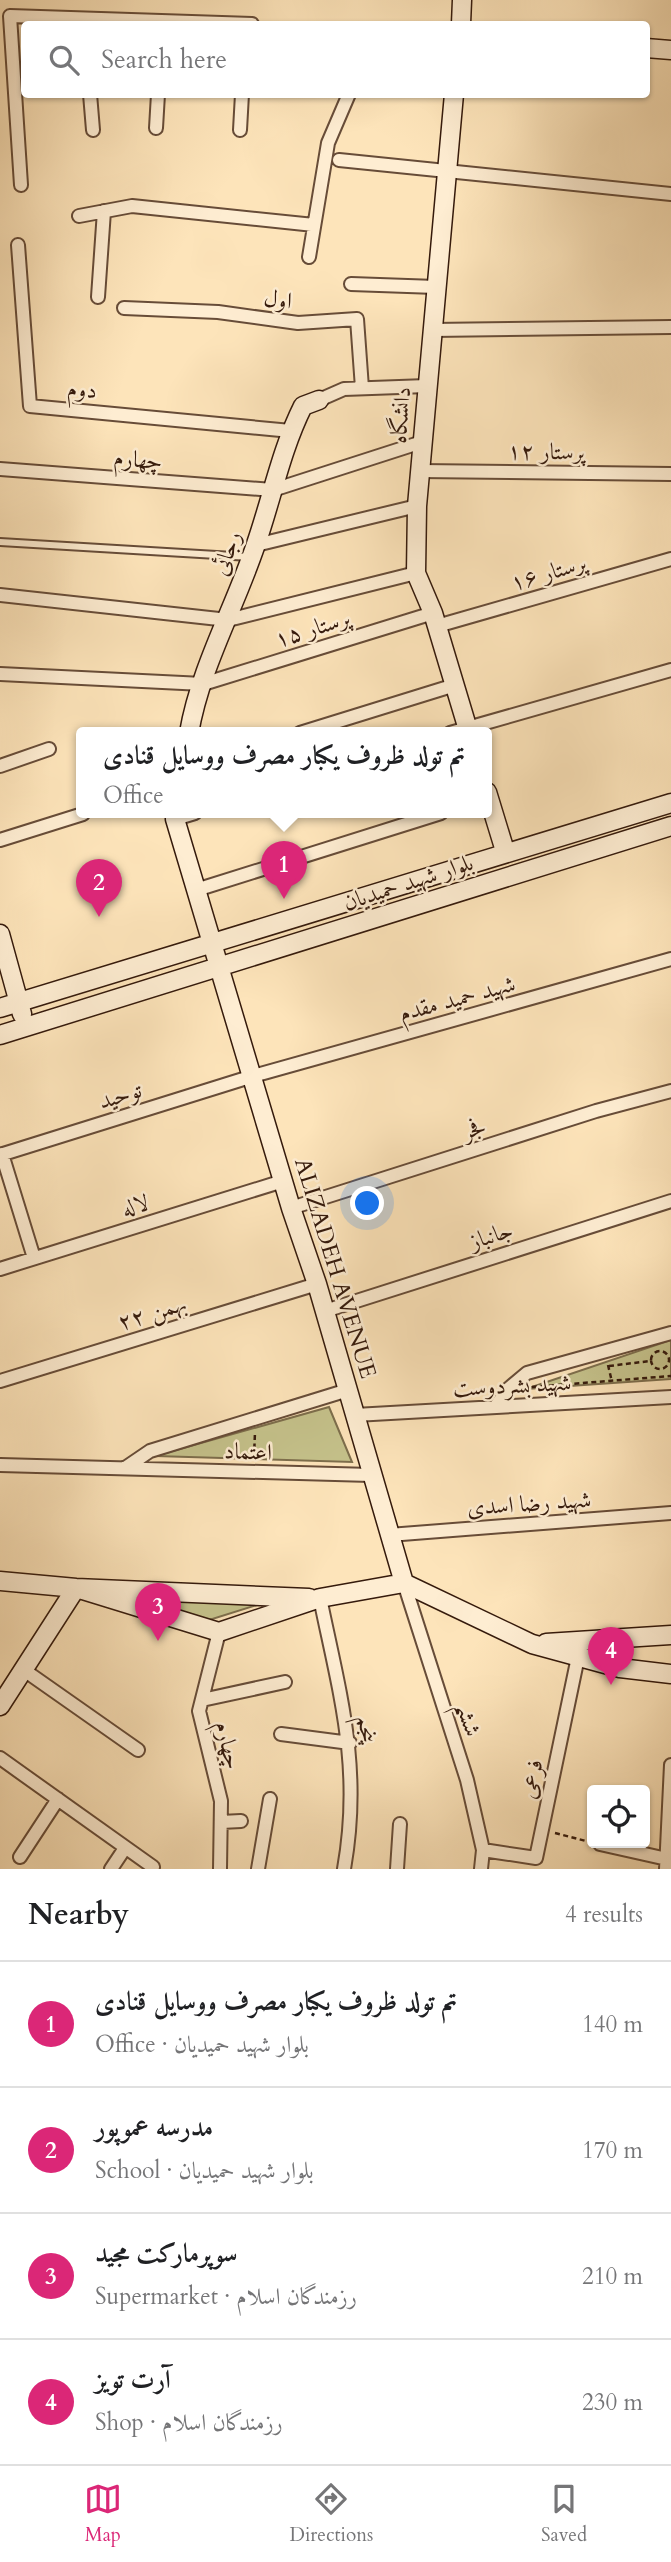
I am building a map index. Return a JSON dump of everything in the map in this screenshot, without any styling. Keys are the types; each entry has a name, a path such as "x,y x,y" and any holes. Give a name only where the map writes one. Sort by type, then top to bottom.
{"street":[{"path":"461,21 462,0"},
{"path":"21,185 10,16 84,21"},
{"path":"650,48 671,50"},
{"path":"90,98 93,130"},
{"path":"156,128 158,98"},
{"path":"240,130 242,98"},
{"path":"309,257 328,143 347,98"},
{"name":"دانشگاه","path":"454,98 422,442 416,573 435,620 455,685 461,727"},
{"path":"339,160 671,194"},
{"path":"79,216 132,206 314,225"},
{"path":"98,297 104,211"},
{"name":"دوم","path":"18,245 30,406 291,431"},
{"path":"351,284 436,287"},
{"name":"اول","path":"124,308 218,312 298,323 357,319 362,388"},
{"path":"432,330 671,327"},
{"path":"319,400 344,389 427,386"},
{"name":"رجائی","path":"192,727 203,684 254,551 291,431 303,406 319,400"},
{"path":"273,491 422,442"},
{"name":"چهارم","path":"0,469 273,491"},
{"name":"پرستار ۱۲","path":"420,471 671,474"},
{"path":"254,551 417,506"},
{"name":"پرستار ۱۶","path":"435,620 671,559"},
{"path":"0,595 228,620 416,573"},
{"name":"پرستار ۱۵","path":"0,674 203,684 435,620"},
{"path":"476,727 671,670"},
{"path":"319,727 455,685"},
{"path":"0,766 49,748"},
{"name":"بلوار شهید حمیدیان","path":"0,1008 213,944 505,851 671,803"},
{"path":"492,809 505,851"},
{"path":"0,840 76,816"},
{"path":"177,818 213,944"},
{"path":"196,890 425,818"},
{"name":"بلوار شهید حمیدیان","path":"0,1035 671,826"},
{"path":"415,879 424,902"},
{"path":"0,935 26,1027"},
{"name":"ALIZADEH AVENUE","path":"213,944 291,1208 317,1284 404,1583"},
{"name":"شهید حمید مقدم","path":"253,1076 671,959"},
{"name":"توحید","path":"1,1155 253,1076"},
{"name":"فجر","path":"291,1208 596,1111 671,1091"},
{"path":"1,1155 34,1258"},
{"name":"لاله","path":"0,1269 283,1181"},
{"name":"جانباز","path":"325,1311 671,1201"},
{"name":"۲۲ بهمن","path":"0,1381 317,1284"},
{"path":"495,1407 508,1389 527,1373 671,1333"},
{"name":"اعتماد","path":"124,1469 150,1451 348,1390"},
{"name":"شهید بشردوست","path":"355,1415 671,1397"},
{"name":"اعتماد","path":"0,1465 371,1475"},
{"name":"شهید رضا اسدی","path":"389,1535 671,1513"},
{"path":"0,1581 76,1588 320,1598"},
{"path":"76,1588 219,1632 320,1598 404,1583 532,1644 620,1668 671,1674"},
{"name":"ششم","path":"404,1583 467,1780 484,1850 481,1869"},
{"path":"0,1706 76,1588"},
{"name":"پنجم","path":"320,1598 350,1743 352,1791 344,1869"},
{"name":"چهارم","path":"219,1632 199,1711 221,1801 220,1869"},
{"path":"532,1644 671,1636"},
{"name":"فرعی","path":"484,1850 536,1858 578,1657"},
{"path":"24,1670 138,1750"},
{"path":"202,1700 285,1682"},
{"path":"281,1734 350,1743"},
{"path":"0,1758 153,1867"},
{"path":"613,1848 667,1864 671,1765"},
{"path":"20,1857 58,1799"},
{"path":"258,1869 270,1799"},
{"path":"221,1822 241,1821"},
{"path":"397,1869 400,1824"},
{"path":"111,1869 125,1848"}],"lane":[{"path":"0,542 254,551"}],"path":[{"path":"659,1350 666,1352 670,1359 668,1365 658,1370 650,1360 659,1350"},
{"path":"606,1351 615,1401"},
{"path":"508,1389 671,1376"},
{"path":"254,1472 255,1418"},
{"path":"542,1830 587,1841"}],"shaded area":[{"path":"671,1340 671,1379 526,1389"},
{"path":"329,1407 352,1462 155,1456"},
{"path":"124,1595 276,1599 206,1621"}],"place":[{"name":"تم تولد ظروف یکبار مصرف ووسایل قنادی","path":"284,899"},
{"name":"مدرسه عموپور","path":"99,917"},
{"name":"سوپرمارکت مجید","path":"158,1641"},
{"name":"آرت تویز","path":"611,1685"}]}
